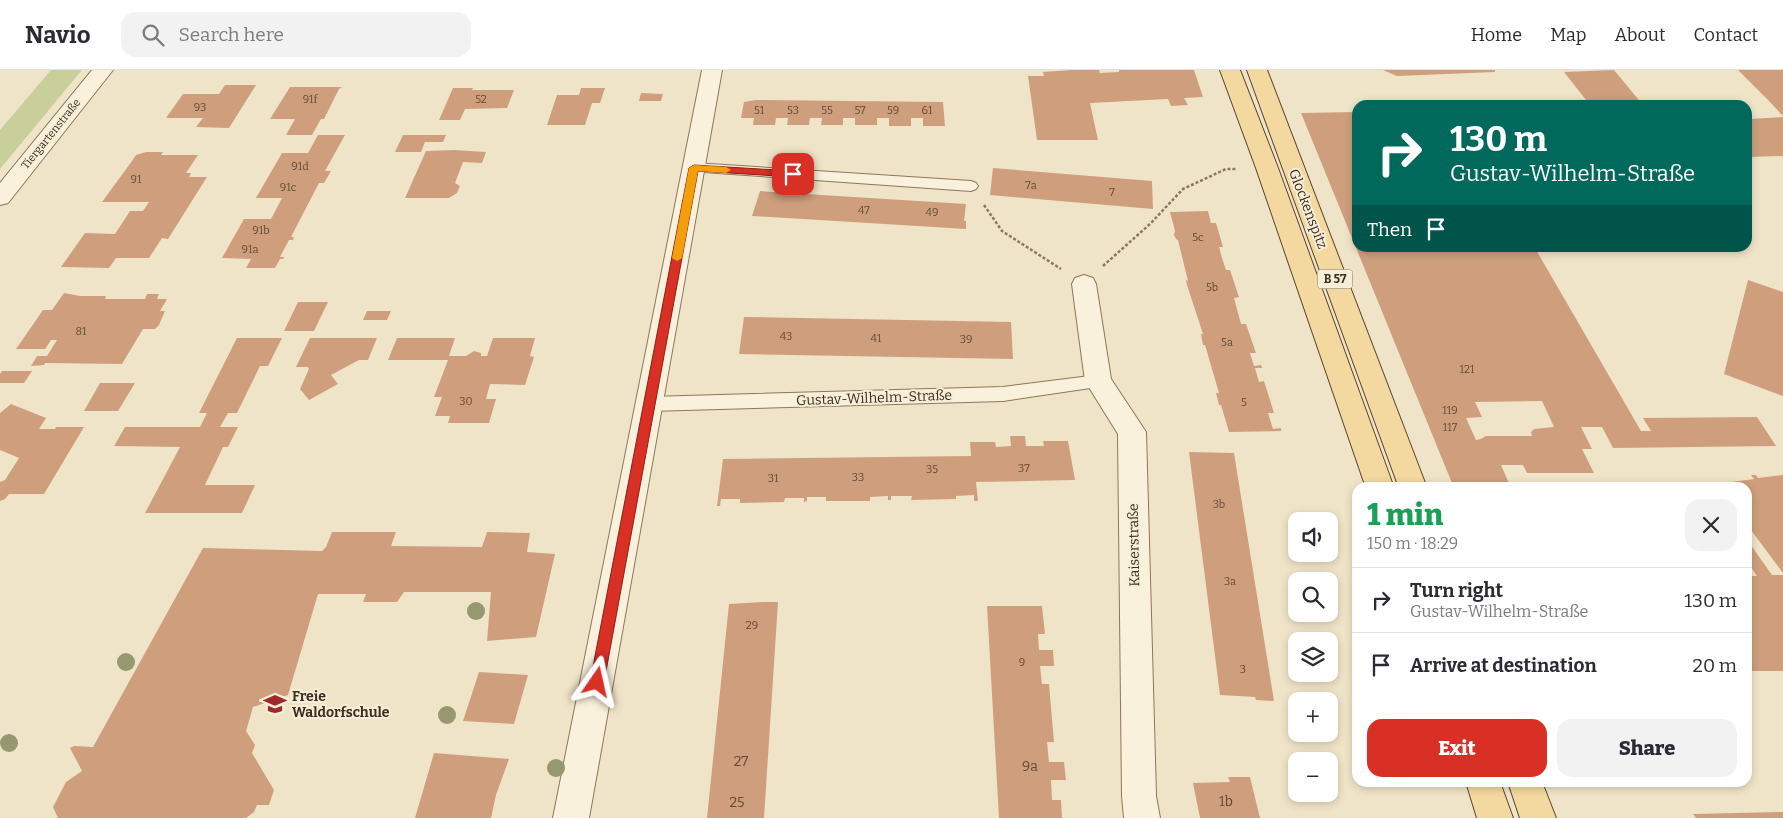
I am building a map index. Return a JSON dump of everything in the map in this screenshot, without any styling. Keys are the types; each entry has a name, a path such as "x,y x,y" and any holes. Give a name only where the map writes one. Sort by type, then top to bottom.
{"main road":[{"name":"Glockenspitz","path":"1230,70 1267,168 1378,482"},
{"name":"Glockenspitz","path":"1257,70 1411,482"},
{"path":"1485,787 1495,818"},
{"path":"1526,787 1538,818"}],"street":[{"name":"Tiergartenstraße","path":"0,198 103,70"},
{"path":"571,818 712,70"},
{"name":"Kaiserstraße","path":"1084,284 1098,381 1132,432 1139,796 1142,818"}],"lane":[{"path":"694,168 971,186"},
{"name":"Gustav-Wilhelm-Straße","path":"649,404 1002,394 1098,381"}],"path":[{"path":"971,186 1002,231 1084,284 1150,224 1183,189 1226,169 1267,168"}],"green space":[{"path":"51,70 82,70 0,169 0,130"}],"building":[{"path":"1099,70 1100,73 1119,72 1119,70 1194,70 1203,97 1184,98 1188,105 1171,106 1168,99 1090,103 1098,140 1037,140 1028,76 1044,76 1043,72"},
{"path":"1383,70 1495,70 1495,72 1397,76"},
{"path":"1614,70 1639,100 1586,100 1564,72"},
{"path":"1738,70 1783,70 1783,116 1769,101"},
{"path":"225,85 256,85 229,128 196,127 203,118 166,118 183,94 219,94"},
{"path":"290,87 342,87 339,89 324,119 321,119 312,135 286,135 295,119 270,119"},
{"path":"453,88 514,90 507,108 465,109 460,120 439,120"},
{"path":"581,88 605,88 600,103 592,103 585,125 547,125 557,95 579,95"},
{"path":"641,93 663,94 661,101 639,101"},
{"path":"756,100 943,102 945,126 923,126 923,118 911,118 911,126 889,126 889,118 877,118 877,125 855,125 855,118 843,118 843,125 821,125 822,118 810,118 809,125 787,125 788,118 776,118 775,125 753,125 754,118 741,118 744,102"},
{"path":"1352,112 1352,238 1301,113"},
{"path":"1783,117 1783,156 1752,157 1752,119"},
{"path":"318,135 345,135 325,171 331,171 324,183 319,183 291,237 294,237 293,240 289,240 280,257 284,257 283,259 280,259 275,268 246,268 251,259 222,258 244,219 271,219 282,198 256,198 282,153 308,153"},
{"path":"403,135 446,135 443,142 425,142 421,152 395,152"},
{"path":"426,151 486,152 482,163 463,162 455,183 460,186 457,193 449,198 405,198"},
{"path":"146,152 163,152 161,155 198,155 186,173 191,173 189,177 207,177 168,239 162,238 149,258 116,258 109,268 61,267 85,233 115,234 130,211 143,211 149,202 102,202 136,155"},
{"path":"993,168 1152,181 1153,209 990,195"},
{"path":"760,191 966,204 964,221 966,221 966,229 752,216"},
{"path":"1208,211 1211,223 1216,223 1223,247 1219,247 1222,258 1226,270 1230,270 1239,297 1234,298 1241,324 1246,324 1256,353 1250,353 1254,366 1261,365 1262,368 1255,368 1259,382 1264,381 1274,413 1268,413 1273,429 1281,428 1281,431 1229,432 1221,405 1219,405 1216,393 1219,393 1205,345 1203,345 1201,334 1203,334 1187,285 1186,280 1188,281 1178,240 1174,235 1175,231 1170,212"},
{"path":"1358,252 1537,252 1641,431 1651,431 1643,418 1757,417 1776,446 1613,448 1602,427 1581,427 1592,449 1582,449 1594,473 1527,473 1523,465 1501,465 1508,482 1452,482","holes":["1542,401 1554,427 1534,429 1531,432 1532,436 1486,436 1476,440 1466,418 1482,417 1475,402"]},
{"path":"1748,280 1783,292 1783,396 1724,374"},
{"path":"64,293 80,296 106,296 105,299 145,299 147,294 159,294 157,299 167,299 160,311 165,311 159,325 155,329 143,329 122,364 45,363 44,365 31,366 37,356 47,356 57,340 51,340 45,349 16,349 43,310 52,310"},
{"path":"298,302 328,302 314,331 284,331"},
{"path":"367,311 391,311 387,320 363,320"},
{"path":"744,317 1011,322 1013,359 739,354"},
{"path":"237,338 282,338 268,366 260,366 237,413 228,413 220,427 238,427 228,447 223,447 205,485 255,485 242,513 145,513 180,447 114,446 125,427 200,427 207,413 199,413"},
{"path":"310,338 377,338 368,360 359,360 331,375 338,384 309,400 300,389 309,369 308,367 296,367"},
{"path":"397,338 455,338 449,356 466,356 474,351 481,353 481,356 487,356 493,338 535,338 530,356 534,357 525,385 490,384 486,399 496,399 489,423 448,423 450,416 435,416 442,397 434,397 448,360 388,360"},
{"path":"2,371 32,371 24,383 0,383"},
{"path":"100,383 135,383 118,411 84,411"},
{"path":"11,404 46,418 39,429 84,427 44,494 9,494 0,501 0,482 5,480 19,458 0,450 0,413"},
{"path":"1010,436 1025,436 1026,446 1044,446 1043,441 1068,441 1075,480 976,482 978,501 974,501 974,495 956,496 956,499 911,500 912,496 891,496 891,500 888,500 888,496 870,497 870,501 826,501 826,497 807,497 807,501 804,502 804,498 785,498 784,502 740,503 740,499 721,499 720,506 717,506 723,459 971,456 970,442 995,442 996,447 1011,446"},
{"path":"1189,452 1234,453 1274,701 1256,700 1255,697 1220,695"},
{"path":"1751,475 1756,475 1758,478 1783,475 1783,573 1752,531 1752,482 1731,482 1754,479"},
{"path":"332,532 396,532 391,546 482,547 487,532 530,533 527,552 555,554 536,637 487,641 491,592 404,592 397,602 363,602 366,594 318,594 288,695 253,707 246,731 255,745 252,753 274,790 269,805 257,805 254,812 246,818 58,818 53,807 66,782 82,771 70,748 74,746 93,747 203,548 322,551 326,547"},
{"path":"1752,547 1772,575 1783,575 1783,671 1752,671 1752,576 1757,576 1752,569"},
{"path":"778,602 764,818 707,818 729,604"},
{"path":"987,606 1042,606 1045,634 1038,634 1039,650 1053,650 1054,666 1040,666 1042,684 1049,684 1054,742 1047,742 1049,762 1064,762 1066,780 1051,780 1052,800 1061,800 1062,818 999,818"},
{"path":"479,672 528,675 514,724 463,721"},
{"path":"434,753 509,759 496,795 491,818 415,818"},
{"path":"1228,777 1250,777 1260,818 1200,818 1193,783 1230,782"},
{"path":"1783,812 1783,818 1696,818 1693,814"}],"slow traffic":[{"path":"677,258 694,168 726,170"}],"place":[{"name":"Freie Waldorfschule","path":"275,704"}],"route":[{"path":"597,682 694,168 793,174"}]}
